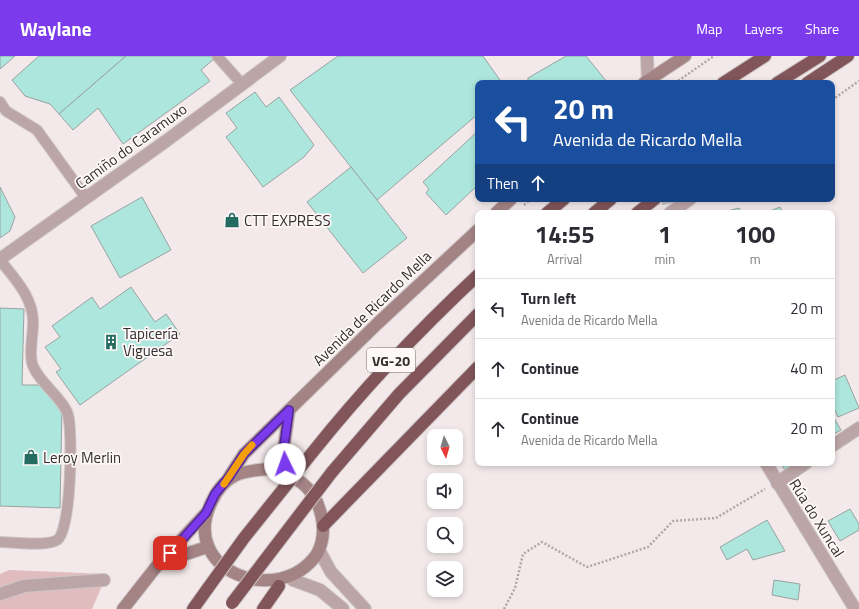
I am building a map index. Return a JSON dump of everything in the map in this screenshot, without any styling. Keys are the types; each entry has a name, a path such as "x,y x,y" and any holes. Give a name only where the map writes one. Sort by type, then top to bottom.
{"highway":[{"path":"728,80 765,56"},
{"path":"782,80 820,56"},
{"path":"812,80 848,56"},
{"path":"551,210 560,202"},
{"path":"598,210 607,202"},
{"path":"641,210 651,202"},
{"name":"VG-20","path":"193,609 244,538 344,413 399,352 475,278"},
{"name":"VG-20","path":"230,606 332,472 399,394 475,317"},
{"path":"323,526 475,370"},
{"path":"263,609 279,586"}],"main road":[{"path":"650,80 685,56"},
{"path":"499,210 508,202"},
{"name":"Avenida de Ricardo Mella","path":"229,477 244,454 378,323 475,233"},
{"path":"286,473 283,454 289,410"},
{"path":"123,609 161,562 206,513 215,494 229,477 250,470 268,469 286,473 302,483 314,497 322,514 323,526 319,550 313,562 304,572 293,580 279,586 264,588 249,586 235,580 218,566 207,547 204,532 206,513"},
{"path":"161,562 207,547"}],"street":[{"name":"Camiño do Caramuxo","path":"0,260 280,56"},
{"path":"647,56 647,80"},
{"path":"669,210 684,202"},
{"path":"835,444 859,428"},
{"name":"Rúa do Xuncal","path":"768,466 855,604"},
{"path":"777,482 801,466"},
{"path":"319,550 331,572 365,609"},
{"path":"0,594 24,586 104,580"},
{"path":"293,580 320,590 342,609"}],"lane":[{"path":"217,56 242,84"},
{"path":"0,102 6,111 37,130 86,198"},
{"path":"0,260 28,297 33,321 32,363 35,370 54,396 64,406 69,416 71,452 68,512 62,536 57,541 46,543 0,542"}],"path":[{"path":"679,80 714,56"},
{"path":"835,98 859,82"},
{"path":"504,609 515,588 523,554 542,542 587,567 648,547 673,521 716,518 777,482"}],"shaded area":[{"path":"9,570 107,574 92,609 0,609 0,574"}],"building":[{"path":"0,56 15,56 0,69"},
{"path":"39,56 126,56 59,114 50,104 25,96 12,80"},
{"path":"126,56 211,56 214,59 201,70 210,81 123,144 98,108 73,130 59,114"},
{"path":"338,56 483,56 500,80 475,80 475,117 377,200 290,90"},
{"path":"566,56 586,56 605,80 528,80 528,78"},
{"path":"255,92 266,107 279,97 314,145 304,157 263,187 226,137 237,128 226,113"},
{"path":"475,134 475,188 446,215 426,193 429,189 423,182"},
{"path":"351,167 407,238 363,273 307,202"},
{"path":"0,187 15,217 10,231 0,238"},
{"path":"142,197 171,250 120,278 91,226"},
{"path":"780,207 782,210 772,210"},
{"name":"Tapicería Viguesa","path":"131,287 155,322 166,314 180,334 80,405 56,372 61,369 45,347 60,337 52,326 92,297 100,309"},
{"name":"Leroy Merlin","path":"0,308 24,309 22,385 41,385 62,407 60,508 0,506"},
{"path":"845,375 859,408 838,417 835,410 835,380"},
{"path":"835,420 841,430 835,433"},
{"path":"782,466 790,466 785,470"},
{"path":"850,509 859,524 859,530 840,541 828,521"},
{"path":"767,520 785,551 753,560 747,549 727,560 720,547"},
{"path":"774,580 800,584 798,600 772,595"}],"slow traffic":[{"path":"224,484 244,454 252,445"}],"place":[{"name":"CTT EXPRESS","path":"232,220"},
{"name":"Tapicería Viguesa","path":"111,342"},
{"name":"Leroy Merlin","path":"31,457"}],"route":[{"path":"170,553 206,513 215,494 229,477 244,454 289,410 283,454 285,464"}]}
